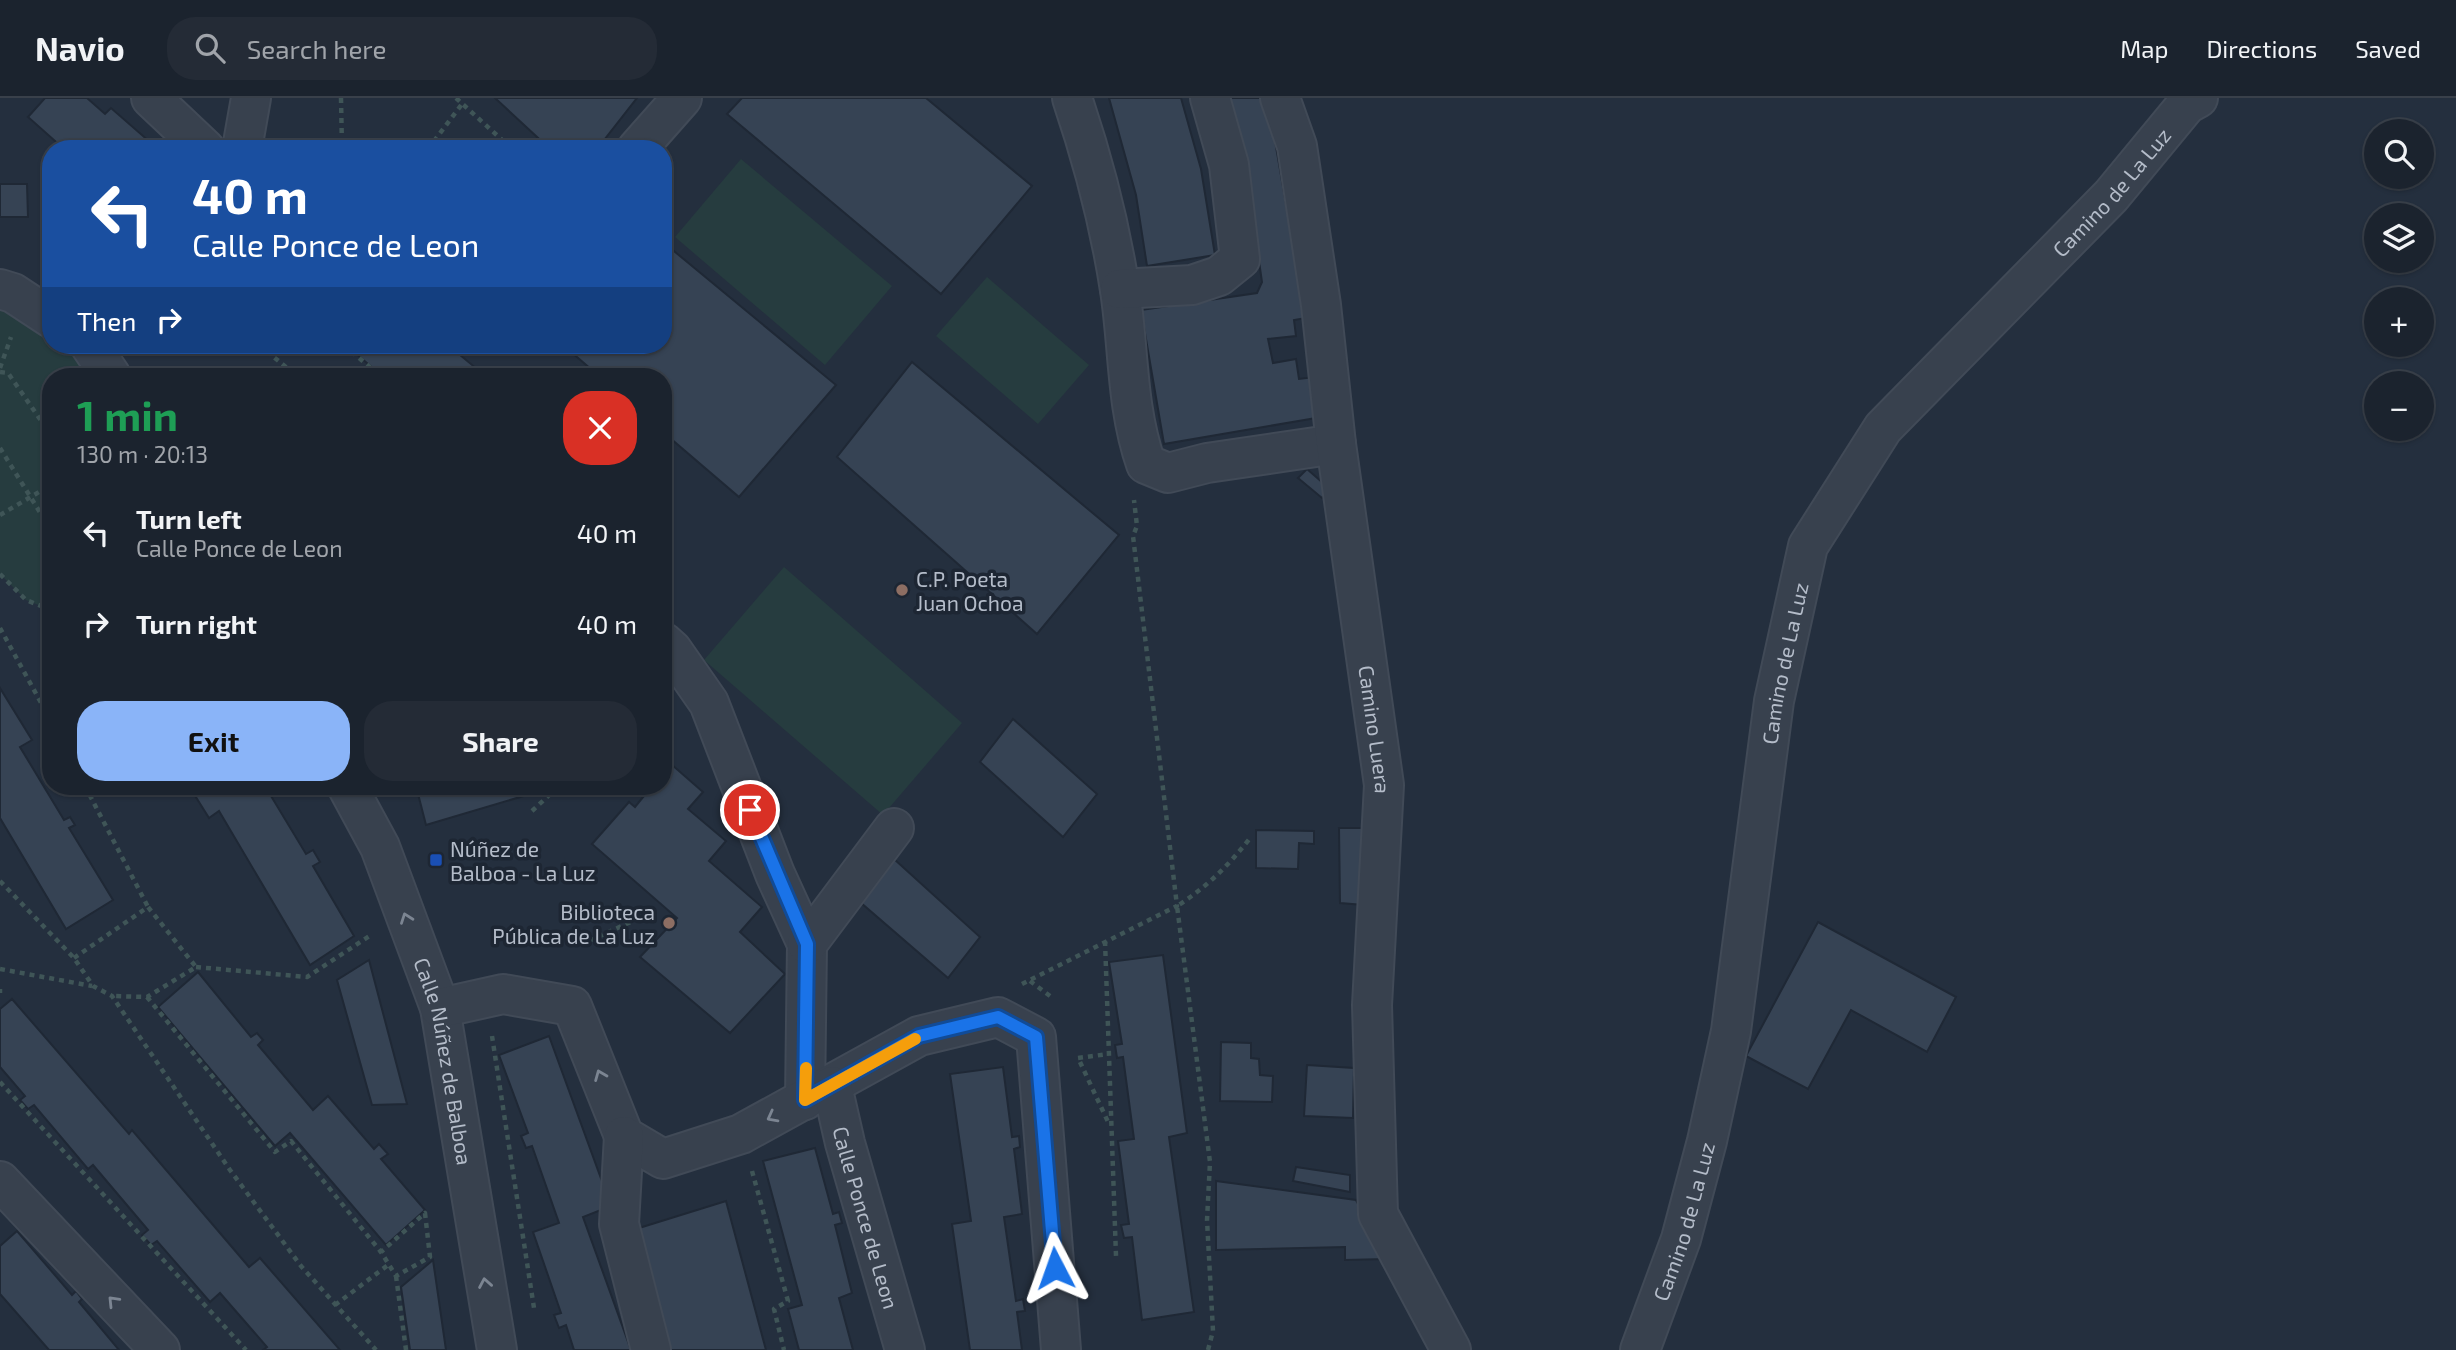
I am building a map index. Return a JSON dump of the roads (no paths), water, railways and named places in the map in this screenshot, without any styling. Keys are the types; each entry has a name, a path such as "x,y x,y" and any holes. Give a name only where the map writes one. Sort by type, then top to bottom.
{"street":[{"path":"151,98 195,140"},
{"path":"244,140 251,98"},
{"path":"645,140 682,98"},
{"path":"1072,98 1086,139 1120,289 1134,428 1146,464 1168,473 1207,463 1336,444"},
{"path":"1120,289 1192,285 1219,276 1240,259 1229,165 1210,98"},
{"name":"Camino Luera","path":"1280,98 1297,146 1321,305 1336,444 1384,785 1372,1005 1378,1214 1452,1347"},
{"name":"Camino de La Luz","path":"1640,1350 1681,1238 1707,1141 1728,1044 1774,701 1808,546 1883,428 2110,196 2190,100"},
{"path":"0,289 13,293 42,312"},
{"path":"672,650 709,703 775,874 807,944 894,828"},
{"name":"Calle Núñez de Balboa","path":"352,795 380,847 440,1008 497,1350"},
{"name":"Calle Ponce de Leon","path":"807,944 819,1093 845,1143 905,1350"},
{"path":"440,1008 503,994 572,1006 624,1136 619,1224 651,1350"},
{"path":"624,1136 663,1159 741,1133 819,1093 919,1036 998,1017 1036,1037 1061,1350"},
{"path":"0,1181 160,1350"}],"place":[{"name":"C.P. Poeta Juan Ochoa","path":"902,590"},
{"name":"Núñez de Balboa - La Luz","path":"436,860"},
{"name":"Biblioteca Pública de La Luz","path":"669,923"}]}
